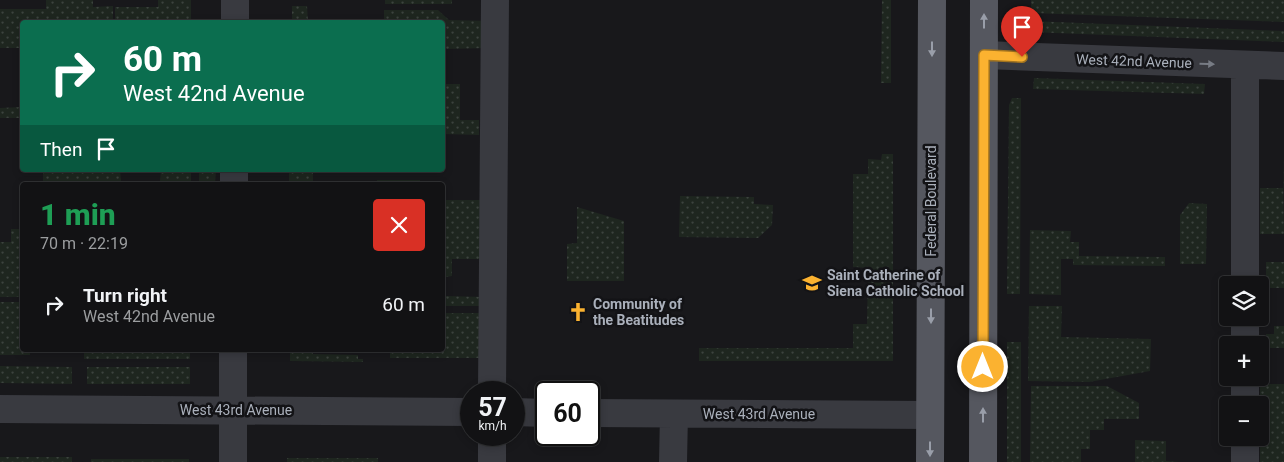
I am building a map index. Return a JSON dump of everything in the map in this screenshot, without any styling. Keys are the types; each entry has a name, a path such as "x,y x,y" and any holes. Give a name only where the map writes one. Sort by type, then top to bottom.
{"main road":[{"name":"Federal Boulevard","path":"930,462 932,0"},
{"path":"983,462 984,0"}],"street":[{"path":"235,0 235,20"},
{"path":"492,381 495,0"},
{"name":"West 42nd Avenue","path":"984,55 1284,66"},
{"path":"1245,65 1245,276"},
{"path":"233,352 233,462"},
{"name":"West 43rd Avenue","path":"0,409 460,412"},
{"name":"West 43rd Avenue","path":"600,413 930,415"},
{"path":"673,462 674,414"},
{"path":"492,446 492,462"},
{"path":"1245,446 1245,462"}],"shaded area":[{"path":"46,0 93,0 93,7 113,6 113,20 20,20 20,48 0,48 0,9 46,9"},
{"path":"158,0 191,0 191,20 115,20 115,7 158,7"},
{"path":"385,0 452,0 452,4 385,4"},
{"path":"882,0 891,0 891,83 881,83"},
{"path":"1031,0 1284,0 1284,22 1031,13"},
{"path":"292,6 307,6 308,20 292,20"},
{"path":"384,10 438,10 449,20 492,21 491,48 445,49 445,20 384,20"},
{"path":"1030,21 1284,31 1284,42 1030,32"},
{"path":"1034,78 1205,84 1204,94 1033,89"},
{"path":"445,84 460,84 460,120 479,120 479,135 445,134"},
{"path":"1012,98 1021,98 1020,294 1007,294 1009,105"},
{"path":"20,107 20,118 0,118 0,108"},
{"path":"882,154 893,154 893,361 699,361 699,348 853,348 853,324 867,324 868,268 853,267 853,174 868,174 868,159 881,160"},
{"path":"1283,154 1284,234 1260,234 1260,188 1283,188"},
{"path":"43,172 120,172 121,181 160,181 161,172 191,172 191,182 43,182"},
{"path":"199,172 216,172 215,182 199,182"},
{"path":"289,172 313,172 313,182 289,182"},
{"path":"377,180 420,180 420,182 377,182"},
{"path":"680,196 754,197 754,204 773,205 772,225 758,238 679,237"},
{"path":"445,200 485,200 485,259 452,259 452,276 446,277 446,296 484,297 484,306 445,306"},
{"path":"1189,203 1207,204 1206,264 1180,264 1180,215"},
{"path":"577,207 624,221 624,281 567,281 567,244 577,243"},
{"path":"11,229 20,229 20,297 0,297 0,242 11,242"},
{"path":"1030,230 1071,231 1070,242 1079,242 1079,256 1165,257 1165,266 1073,265 1073,259 1061,259 1061,295 1029,294"},
{"path":"1266,262 1284,262 1284,288 1269,288 1269,276 1266,276"},
{"path":"0,302 20,302 20,352 30,352 30,355 0,355"},
{"path":"1029,306 1062,306 1061,337 1151,339 1150,371 1089,382 1028,381"},
{"path":"445,313 487,313 487,358 390,358 390,352 445,352"},
{"path":"1274,326 1284,326 1284,348 1269,348 1269,336 1266,336 1266,334 1274,334"},
{"path":"1007,342 1021,342 1021,462 1007,462"},
{"path":"84,352 190,352 190,359 84,359"},
{"path":"290,352 358,355 358,359 363,359 363,362 290,361"},
{"path":"0,366 72,367 72,384 0,383"},
{"path":"87,367 190,367 190,384 87,384"},
{"path":"1284,384 1284,462 1260,462 1260,446 1269,446 1269,396 1260,396 1260,386"},
{"path":"1031,386 1107,386 1139,403 1139,419 1104,419 1104,430 1090,430 1090,449 1081,449 1081,462 1030,462"},
{"path":"1135,440 1166,441 1166,461 1179,462 1135,462"},
{"path":"0,457 72,457 72,462 0,462"},
{"path":"287,458 378,458 378,462 287,462"},
{"path":"91,459 189,459 189,462 91,462"}],"place":[{"name":"Saint Catherine of Siena Catholic School","path":"812,283"},
{"name":"Community of the Beatitudes","path":"578,312"}],"route":[{"path":"983,367 984,55 1022,57"}]}
